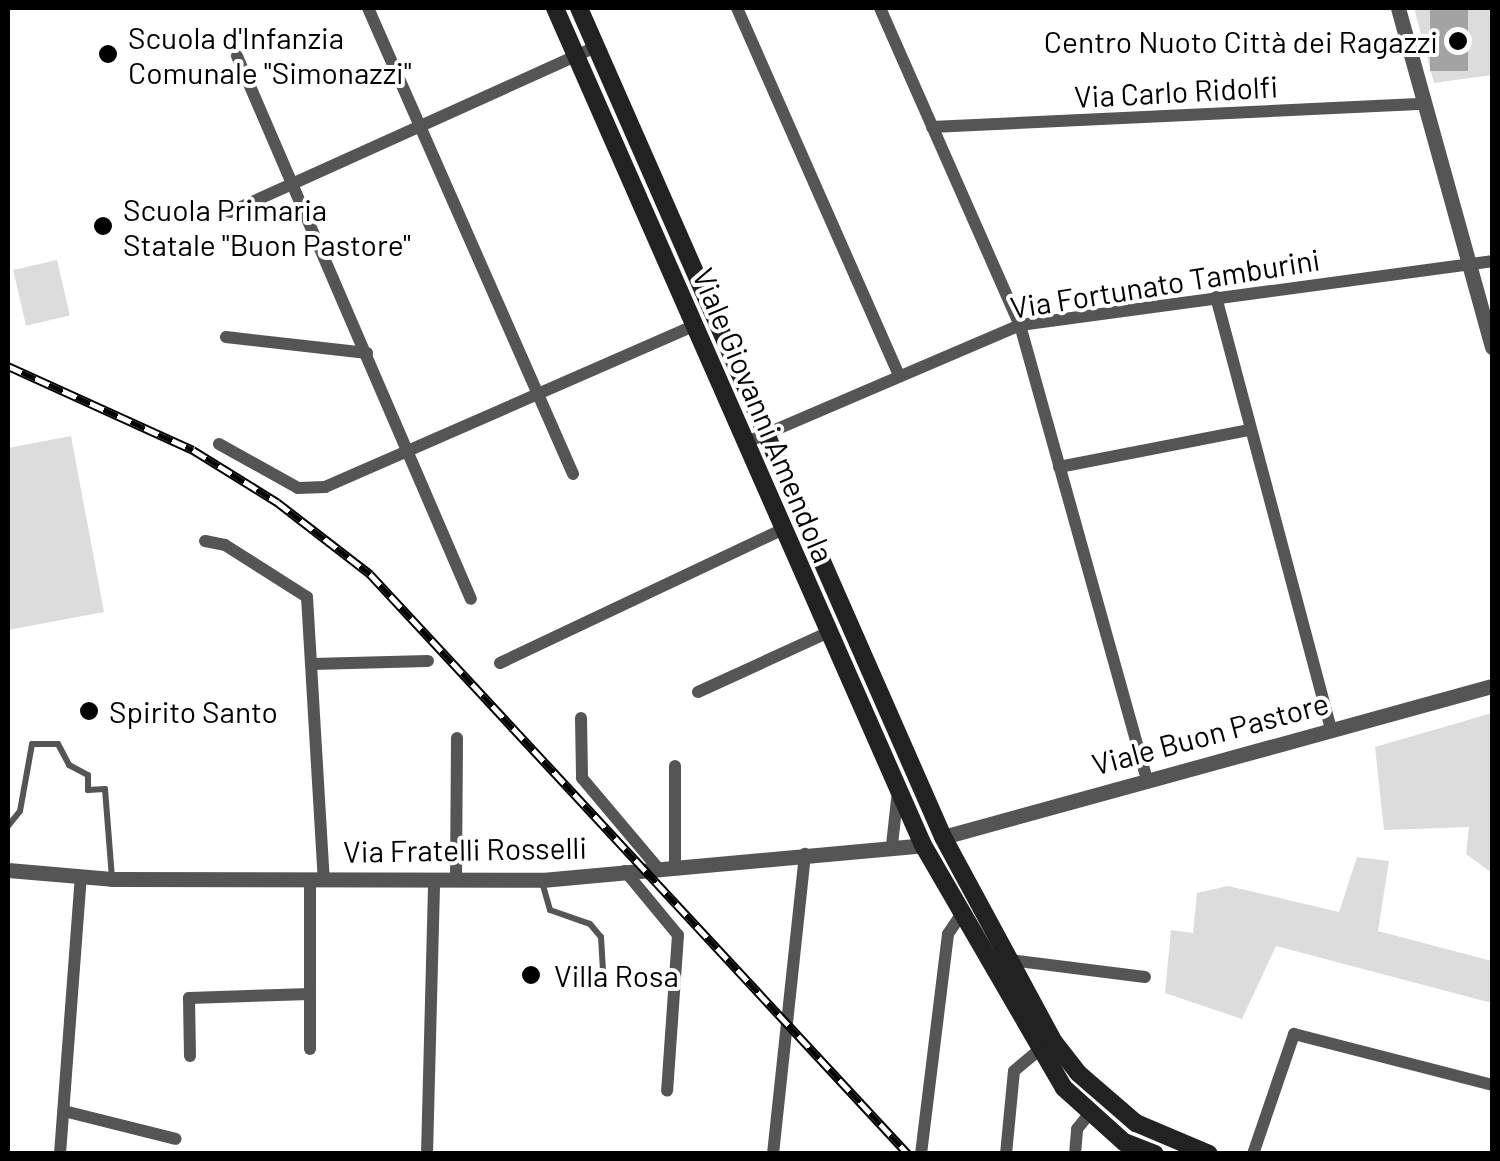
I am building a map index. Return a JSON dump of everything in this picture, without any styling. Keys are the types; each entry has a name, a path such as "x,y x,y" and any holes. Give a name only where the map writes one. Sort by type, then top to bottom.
{"main road":[{"name":"Viale Giovanni Amendola","path":"555,8 923,845 961,916 1046,1046"},
{"name":"Viale Giovanni Amendola","path":"579,8 943,836 1010,960 1046,1046"},
{"path":"1046,1046 1136,1123 1209,1154"},
{"path":"1046,1046 1088,1114 1124,1142 1154,1154"}],"street":[{"path":"368,8 573,474"},
{"path":"737,8 899,374"},
{"path":"880,8 1020,325 1146,777"},
{"path":"1398,8 1492,346"},
{"path":"230,212 596,47"},
{"path":"238,56 472,598"},
{"name":"Via Carlo Ridolfi","path":"932,127 1423,104"},
{"name":"Via Fortunato Tamburini","path":"746,442 1020,325 1492,261"},
{"path":"1216,297 1332,728"},
{"path":"220,444 298,488 325,487 696,325"},
{"path":"226,337 367,353"},
{"path":"1058,466 1249,430"},
{"path":"500,663 783,529"},
{"path":"205,541 225,545 308,597 317,879 310,1050"},
{"path":"698,692 827,633"},
{"path":"312,664 428,661"},
{"name":"Viale Buon Pastore","path":"943,836 1146,777 1492,686"},
{"path":"581,718 582,778 657,867"},
{"path":"456,880 457,738"},
{"path":"676,766 676,867"},
{"path":"892,846 898,791"},
{"path":"923,845 943,836"},
{"name":"Via Fratelli Rosselli","path":"8,870 112,879 542,880 923,845"},
{"path":"773,1154 805,854"},
{"path":"625,871 678,935 666,1091"},
{"path":"60,1154 81,877"},
{"path":"427,1154 434,880"},
{"path":"921,1154 948,934 961,916"},
{"path":"1010,960 1145,977"},
{"path":"190,1056 190,998 310,994"},
{"path":"1253,1154 1294,1034 1492,1085"},
{"path":"1006,1154 1014,1070 1046,1046"},
{"path":"1074,1154 1077,1128 1102,1097"},
{"path":"64,1111 176,1139"}],"lane":[{"path":"8,826 20,811 32,744 58,744 70,766 88,775 88,790 105,790 112,879"},
{"path":"542,880 550,910 590,924 602,937 604,988"}],"shaded area":[{"name":"Centro Nuoto Città dei Ragazzi","path":"1414,8 1492,8 1492,75 1434,83"},
{"path":"1430,8 1468,8 1468,71 1430,71"},
{"path":"57,260 70,316 26,326 13,270"},
{"path":"71,436 104,612 8,630 8,448"},
{"path":"1492,713 1492,873 1466,854 1469,827 1384,830 1375,747"},
{"path":"1357,857 1389,861 1378,931 1492,961 1492,1003 1276,946 1242,1019 1165,993 1171,930 1193,933 1197,893 1228,886 1339,912"}],"railway":[{"path":"8,366 193,450 277,502 370,574 908,1154"}],"place":[{"name":"Centro Nuoto Città dei Ragazzi","path":"1458,41"},
{"name":"Scuola d'Infanzia Comunale \"Simonazzi\"","path":"108,54"},
{"name":"Scuola Primaria Statale \"Buon Pastore\"","path":"103,226"},
{"name":"Spirito Santo","path":"89,711"},
{"name":"Villa Rosa","path":"531,975"}]}
